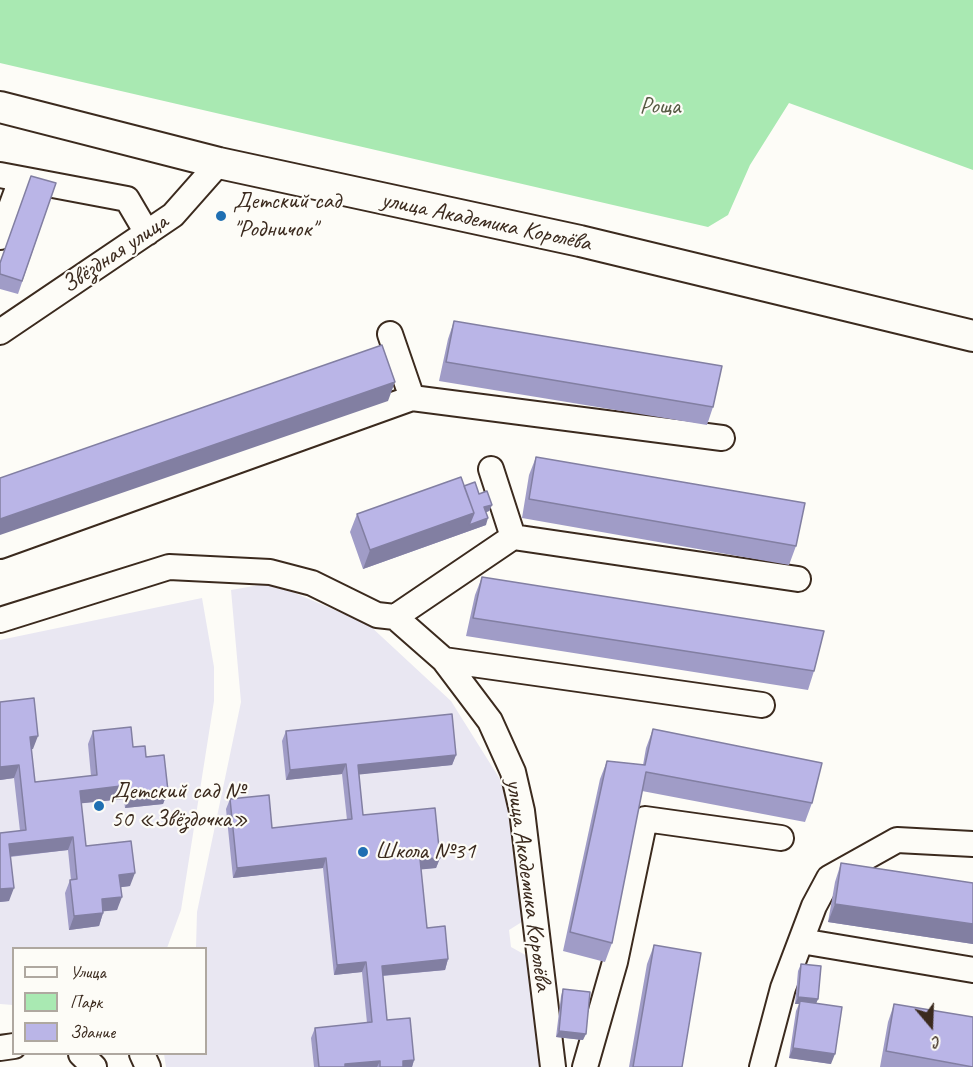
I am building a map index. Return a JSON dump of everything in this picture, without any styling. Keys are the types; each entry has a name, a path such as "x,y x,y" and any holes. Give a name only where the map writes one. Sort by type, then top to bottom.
{"main road":[{"name":"улица Академика Королёва","path":"0,107 219,163 580,241 973,336"}],"street":[{"name":"Звёздная улица","path":"0,332 173,215 219,163"},
{"path":"0,237 10,177 127,199 147,233"},
{"path":"390,334 412,398"},
{"path":"0,546 412,398 722,438"},
{"path":"492,469 513,537"},
{"path":"395,617 513,537 798,579"},
{"name":"улица Академика Королёва","path":"0,620 169,567 270,572 312,583 377,615 395,617 444,660 490,721 513,772 522,811 553,1067"},
{"path":"444,660 762,705"},
{"path":"585,1067 615,962 645,819 782,838"},
{"path":"762,1067 783,988 814,906 830,878 897,840 973,844"},
{"path":"801,941 973,970"},
{"path":"83,1055 94,1067"}],"shaded area":[{"name":"Школа №31","path":"271,583 368,624 451,701 508,792 525,920 509,930 511,947 529,957 547,1067 166,1067 164,1055 207,1055 207,947 196,947 197,912 241,702 231,590"},
{"name":"Детский сад № 50 «Звёздочка»","path":"202,598 214,667 214,701 181,910 167,947 12,947 12,1005 0,1004 0,640"}],"green space":[{"name":"Роща","path":"0,0 973,0 973,170 789,103 750,165 728,215 708,227 0,63"}],"building":[{"path":"31,176 56,183 22,281 0,274 0,263"},
{"path":"454,321 722,366 713,407 446,362"},
{"path":"382,345 395,382 0,519 0,478"},
{"path":"536,457 805,503 796,546 529,499"},
{"path":"461,477 474,513 370,550 357,514"},
{"path":"475,482 479,494 487,491 492,505 484,507 488,518 469,525 474,513 464,486"},
{"path":"482,577 824,631 814,671 473,618"},
{"path":"34,698 38,736 30,737 35,782 97,775 93,731 131,727 133,747 145,746 146,757 164,755 168,791 130,795 129,785 80,791 86,846 131,841 135,873 119,875 122,897 102,899 103,913 74,916 70,880 77,879 73,837 9,844 14,888 0,889 0,833 26,830 19,765 0,767 0,702"},
{"path":"452,714 456,755 358,765 363,815 435,808 440,858 420,859 427,928 445,926 448,959 382,966 387,1020 410,1018 414,1060 403,1061 403,1067 380,1067 380,1061 345,1064 345,1067 319,1067 315,1028 372,1022 366,962 337,965 326,858 237,868 230,799 269,795 272,828 352,819 346,764 290,770 286,731"},
{"path":"653,729 822,763 812,803 646,772 612,943 570,932 607,761 645,765"},
{"path":"841,863 973,883 973,924 835,904"},
{"path":"654,945 701,953 682,1067 633,1067"},
{"path":"801,964 821,966 818,999 798,997"},
{"path":"563,989 590,992 586,1034 559,1031"},
{"path":"800,1001 842,1007 835,1054 793,1048"},
{"path":"894,1004 973,1017 973,1067 886,1051"}],"place":[{"name":"Детский сад \"Родничок\"","path":"221,216"},
{"name":"Детский сад № 50 «Звёздочка»","path":"99,806"},
{"name":"Школа №31","path":"363,852"}]}
